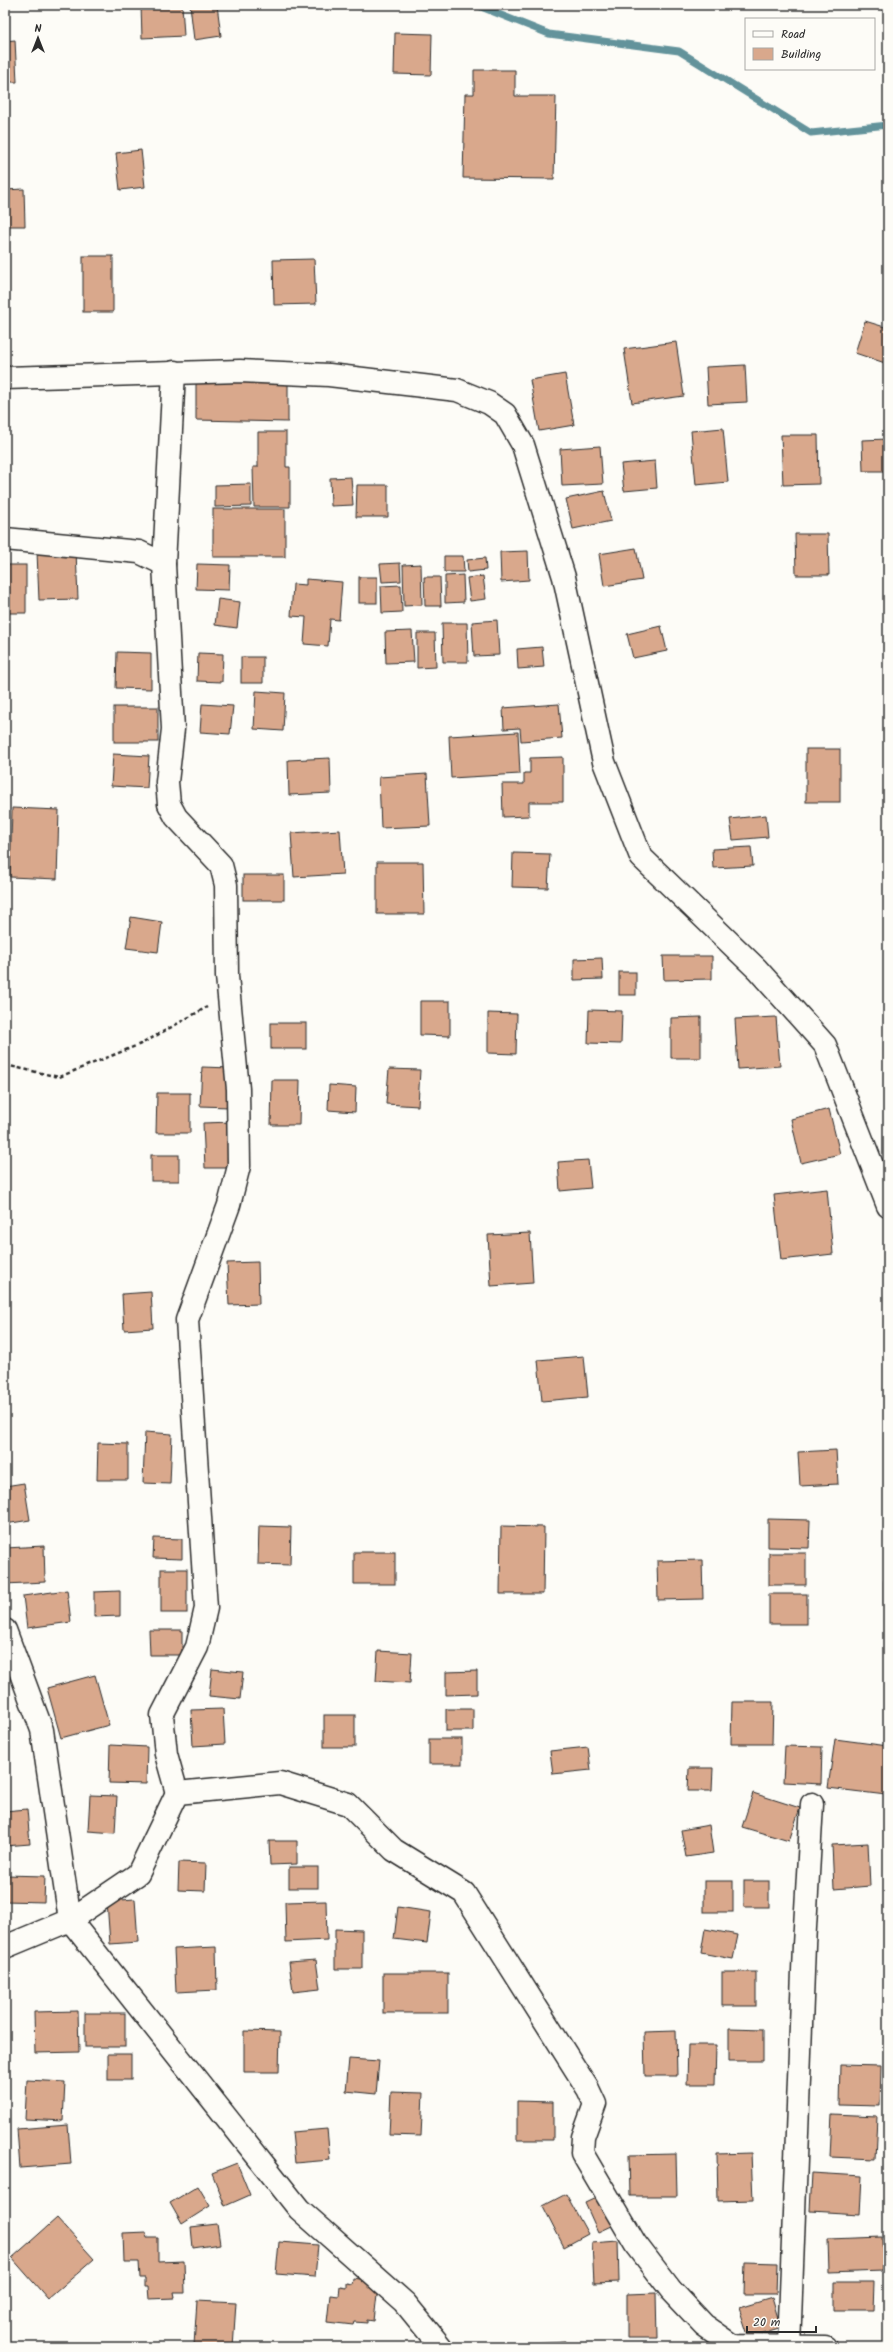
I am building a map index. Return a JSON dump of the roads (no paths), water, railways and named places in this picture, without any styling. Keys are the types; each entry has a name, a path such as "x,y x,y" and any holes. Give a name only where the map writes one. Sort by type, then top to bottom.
{"street":[{"path":"5,378 240,371 329,375 458,390 489,403 505,414 522,444 564,577 604,762 640,857 757,969 825,1045 888,1206"},
{"path":"5,1947 70,1920 138,1874 177,1792 166,1754 162,1716 197,1647 206,1608 186,1320 229,1206 239,1166 238,1089 229,995 226,886 221,865 176,817 169,804 167,782 173,729 164,564 169,373"},
{"path":"5,539 139,552 164,564"},
{"path":"5,1630 42,1730 70,1920 298,2209 405,2303 441,2347"},
{"path":"177,1792 280,1783 348,1804 394,1850 464,1893 595,2104 583,2137 582,2153 635,2243 680,2300 704,2325 734,2346 825,2347"},
{"path":"789,2346 804,1945 812,1804"}],"waterway":[{"path":"476,5 549,34 679,51 811,133 888,125"}]}
